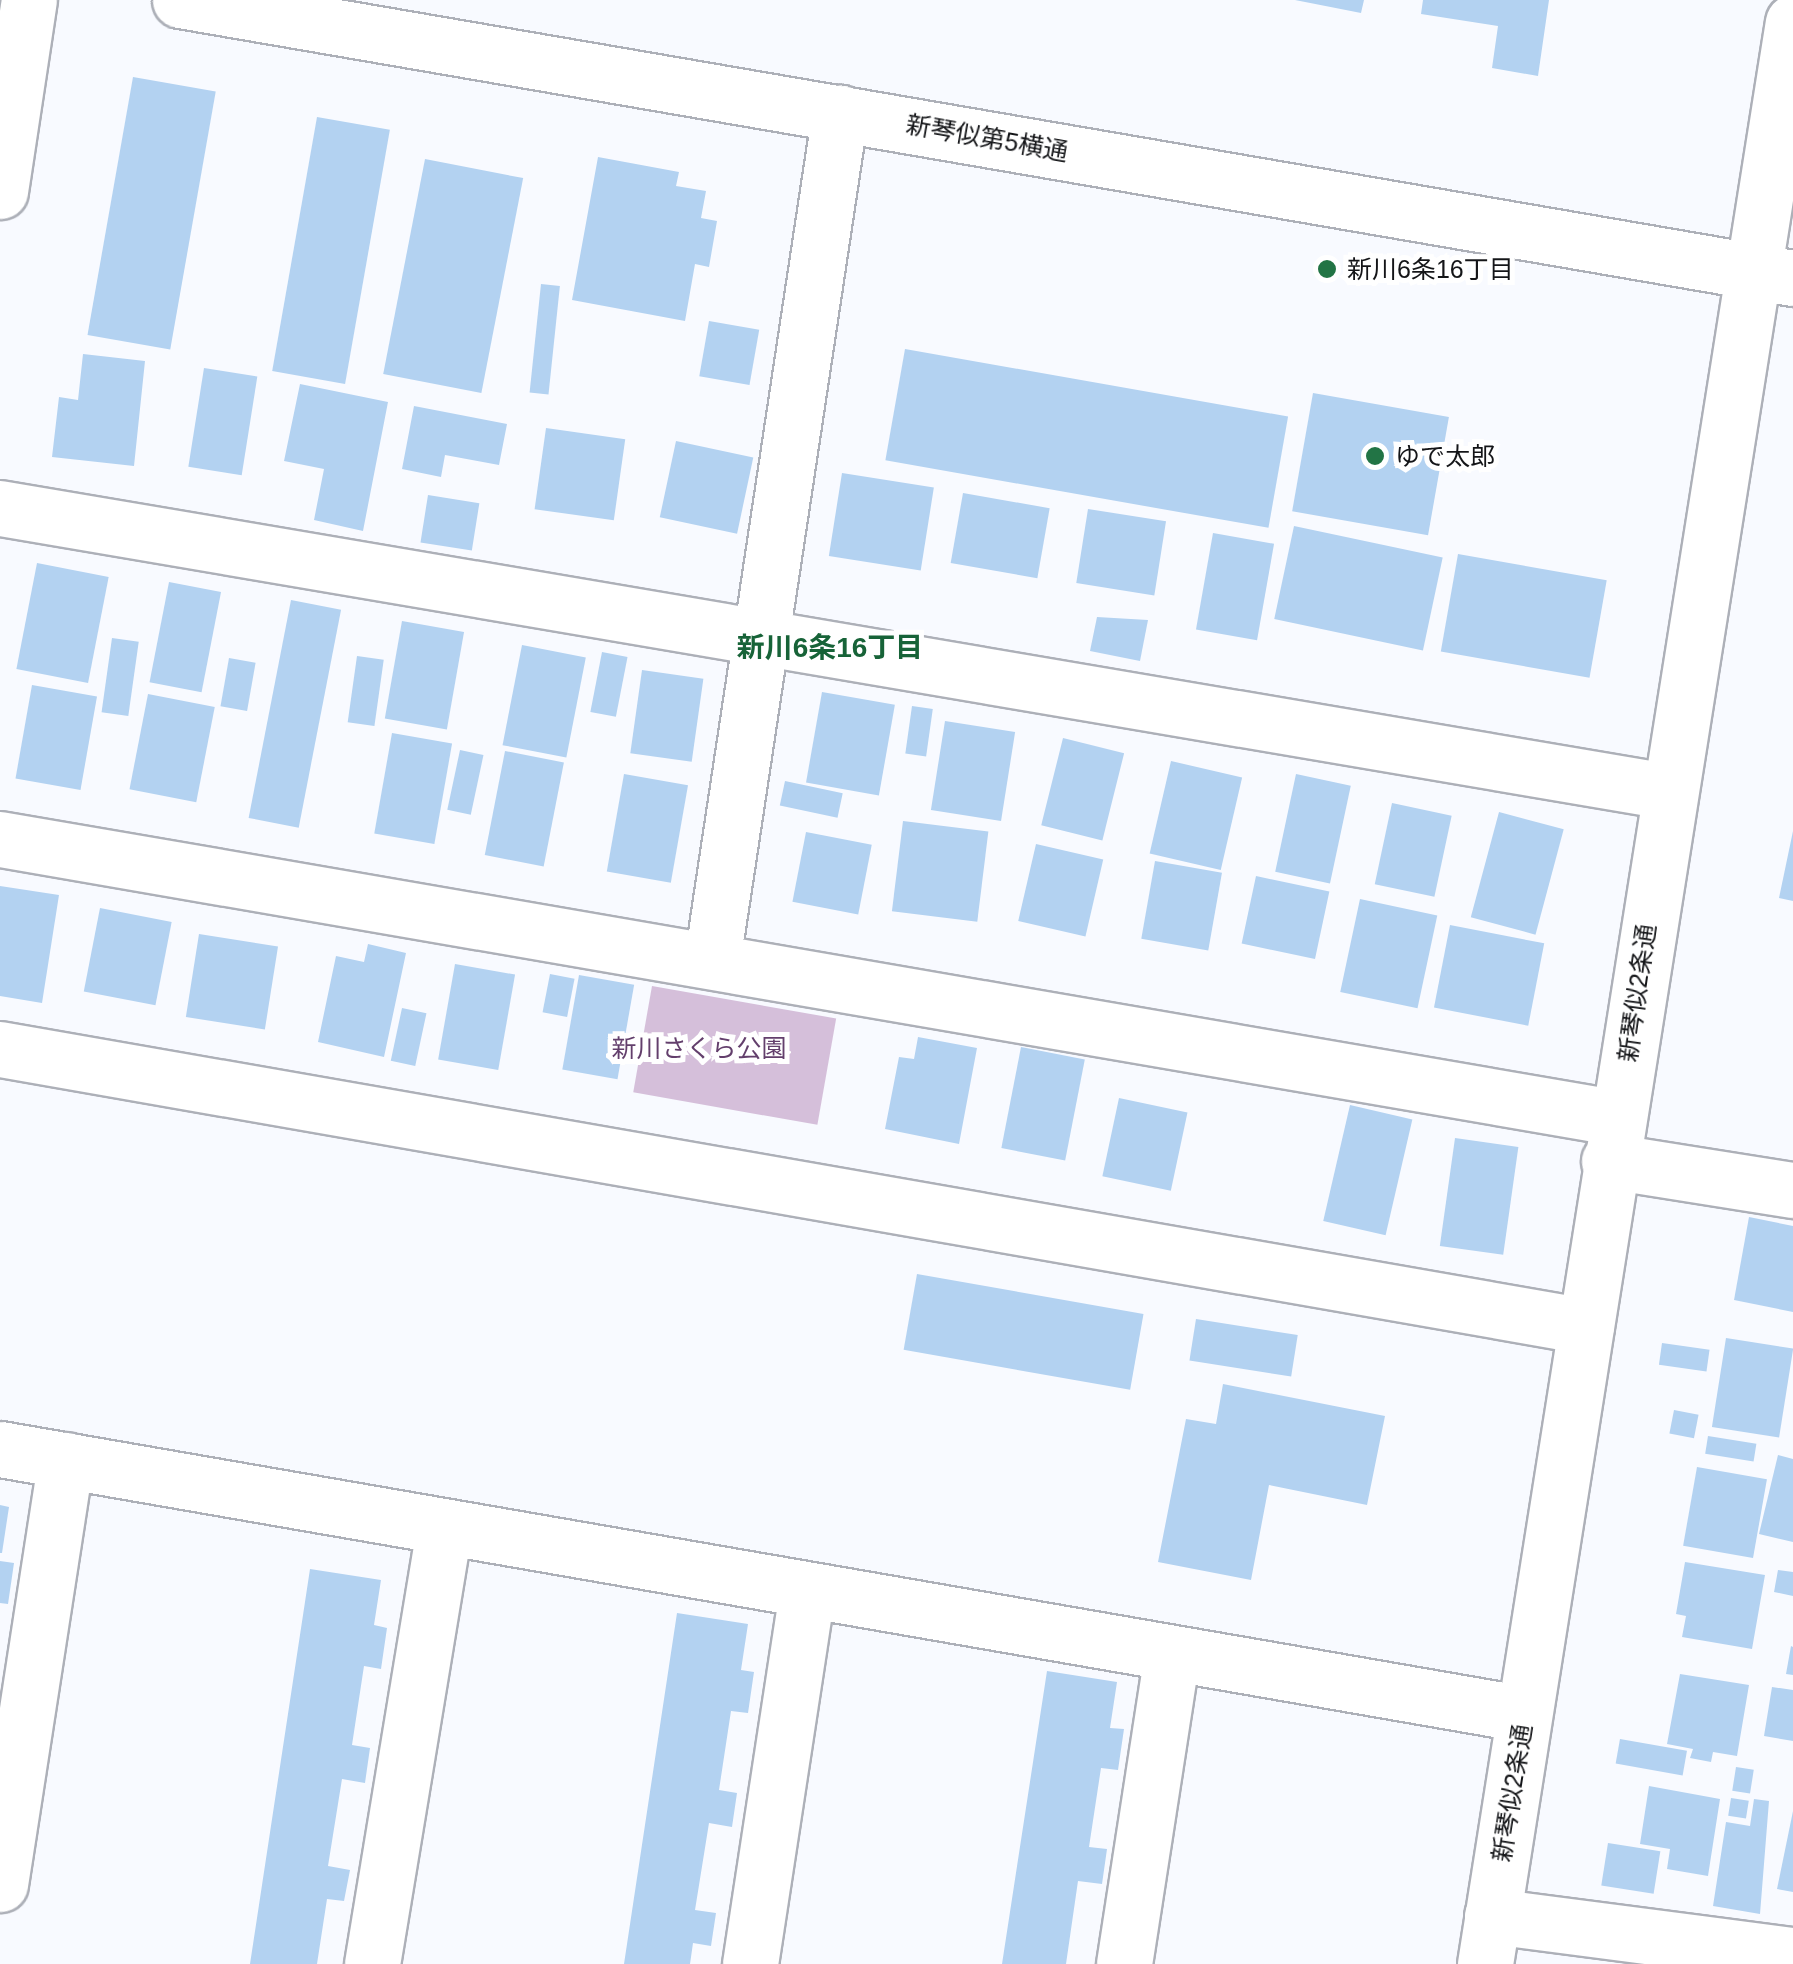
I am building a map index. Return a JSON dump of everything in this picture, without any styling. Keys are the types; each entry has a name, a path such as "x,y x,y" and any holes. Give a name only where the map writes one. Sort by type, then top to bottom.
{"street":[{"path":"0,191 29,0"},
{"name":"新琴似第5横通","path":"180,0 1772,274"},
{"name":"新琴似2条通","path":"1488,1940 1667,791 1772,274 1793,22"},
{"path":"712,960 840,113"},
{"path":"0,508 1667,791"},
{"path":"0,838 712,960 1614,1140 1793,1190"},
{"path":"0,1049 1586,1326"},
{"path":"0,1449 1524,1714"},
{"path":"0,1884 66,1460"},
{"path":"372,1964 444,1527"},
{"path":"750,1964 807,1592"},
{"path":"1124,1964 1172,1655"},
{"path":"1488,1940 1793,1955"}],"green space":[{"name":"新川さくら公園","path":"652,986 836,1018 817,1125 633,1092"}],"building":[{"path":"1295,0 1364,0 1361,13"},
{"path":"1423,0 1549,0 1538,76 1492,68 1498,26 1421,14"},
{"path":"133,77 216,92 170,350 88,335"},
{"path":"317,117 390,130 345,384 272,371"},
{"path":"598,157 679,172 676,186 706,191 701,218 717,221 709,267 695,264 685,321 572,300"},
{"path":"425,159 523,178 481,393 383,374"},
{"path":"541,284 560,286 549,394 530,392"},
{"path":"709,321 759,330 750,385 699,376"},
{"path":"905,349 1288,417 1268,528 885,460"},
{"path":"83,354 145,361 134,466 52,457 59,397 78,400"},
{"path":"204,368 257,376 242,475 188,467"},
{"path":"300,384 388,402 363,531 314,520 324,469 284,461"},
{"path":"1313,393 1449,417 1428,535 1292,511"},
{"path":"414,406 507,424 499,465 445,455 441,477 402,469"},
{"path":"546,428 625,439 614,520 535,509"},
{"path":"676,441 753,457 737,534 660,517"},
{"path":"842,473 934,488 921,571 829,556"},
{"path":"963,493 1050,508 1037,578 951,563"},
{"path":"428,495 479,503 472,551 420,542"},
{"path":"1088,509 1166,521 1154,595 1076,583"},
{"path":"1294,526 1443,558 1423,651 1274,619"},
{"path":"1213,533 1274,544 1257,640 1196,630"},
{"path":"1458,554 1607,580 1590,678 1441,651"},
{"path":"37,563 109,577 88,683 16,669"},
{"path":"169,582 221,592 202,692 150,682"},
{"path":"291,600 341,610 299,828 249,818"},
{"path":"1097,617 1148,620 1140,661 1090,651"},
{"path":"402,621 464,632 447,729 385,718"},
{"path":"112,638 139,642 128,716 102,712"},
{"path":"522,645 586,657 566,758 503,745"},
{"path":"602,652 628,657 616,717 590,712"},
{"path":"357,656 384,660 374,726 348,722"},
{"path":"229,658 256,663 247,711 220,706"},
{"path":"642,670 703,679 692,762 630,753"},
{"path":"32,685 97,696 81,790 16,779"},
{"path":"822,692 895,705 879,795 806,783"},
{"path":"148,694 215,707 196,802 129,789"},
{"path":"912,706 933,709 926,756 905,754"},
{"path":"945,721 1015,732 1001,821 931,810"},
{"path":"392,733 452,744 434,844 374,833"},
{"path":"1063,738 1124,753 1102,841 1041,825"},
{"path":"460,750 483,755 471,815 447,810"},
{"path":"505,751 564,762 544,867 485,855"},
{"path":"1171,761 1242,777 1221,870 1150,854"},
{"path":"624,774 688,785 671,883 607,871"},
{"path":"1296,774 1351,786 1330,883 1275,872"},
{"path":"785,781 843,793 838,818 780,805"},
{"path":"1392,803 1452,816 1434,897 1375,884"},
{"path":"1499,812 1564,829 1536,935 1471,917"},
{"path":"903,821 988,831 977,922 892,911"},
{"path":"1793,831 1793,901 1779,898"},
{"path":"806,832 872,845 858,914 792,902"},
{"path":"1036,844 1103,860 1085,936 1018,921"},
{"path":"1155,861 1222,873 1208,951 1141,939"},
{"path":"1256,876 1329,892 1315,959 1242,943"},
{"path":"0,886 59,895 42,1003 0,996"},
{"path":"1360,899 1437,915 1418,1008 1340,992"},
{"path":"100,908 172,922 155,1005 84,991"},
{"path":"1450,925 1544,943 1528,1026 1434,1007"},
{"path":"199,934 278,947 265,1029 186,1017"},
{"path":"368,944 406,953 384,1057 318,1042 336,956 364,962"},
{"path":"455,964 515,975 498,1070 438,1060"},
{"path":"550,974 575,979 567,1017 543,1012"},
{"path":"579,975 634,985 617,1079 562,1070"},
{"path":"402,1008 426,1013 415,1066 391,1061"},
{"path":"918,1037 977,1048 959,1144 885,1129 899,1057 914,1059"},
{"path":"1021,1047 1085,1059 1065,1161 1001,1148"},
{"path":"1119,1098 1187,1113 1171,1191 1102,1176"},
{"path":"1350,1105 1412,1119 1386,1235 1323,1221"},
{"path":"1455,1138 1518,1147 1503,1255 1440,1246"},
{"path":"1749,1217 1793,1226 1793,1312 1734,1300"},
{"path":"917,1274 1144,1314 1130,1390 904,1350"},
{"path":"1196,1319 1298,1335 1291,1377 1189,1360"},
{"path":"1726,1338 1793,1349 1779,1438 1712,1427"},
{"path":"1662,1343 1710,1350 1706,1371 1659,1365"},
{"path":"1223,1384 1385,1416 1367,1505 1269,1485 1251,1580 1158,1562 1186,1419 1216,1424"},
{"path":"1674,1410 1699,1415 1694,1438 1669,1434"},
{"path":"1708,1436 1756,1444 1754,1461 1705,1454"},
{"path":"1778,1455 1793,1459 1793,1542 1759,1534"},
{"path":"1697,1467 1767,1479 1753,1558 1683,1546"},
{"path":"0,1505 9,1507 2,1553 0,1553"},
{"path":"0,1561 14,1563 8,1604 0,1603"},
{"path":"1685,1562 1765,1575 1752,1649 1682,1637 1686,1616 1676,1614"},
{"path":"310,1569 381,1580 374,1625 387,1628 381,1669 364,1666 352,1745 370,1748 365,1783 342,1779 328,1866 350,1870 344,1901 327,1899 317,1964 250,1964"},
{"path":"1778,1570 1793,1572 1793,1596 1774,1592"},
{"path":"677,1613 748,1624 741,1670 754,1672 748,1713 731,1711 719,1790 737,1793 732,1827 709,1823 695,1910 716,1913 711,1946 693,1943 690,1964 624,1964"},
{"path":"1793,1647 1793,1675 1786,1674"},
{"path":"1047,1671 1117,1682 1110,1728 1124,1729 1118,1770 1101,1768 1089,1847 1107,1849 1102,1884 1078,1881 1066,1964 1002,1964"},
{"path":"1680,1674 1749,1685 1737,1756 1713,1752 1711,1762 1690,1758 1693,1749 1667,1744"},
{"path":"1772,1687 1793,1690 1793,1741 1764,1736"},
{"path":"1620,1739 1687,1751 1683,1775 1616,1764"},
{"path":"1736,1767 1754,1770 1750,1794 1732,1791"},
{"path":"1649,1786 1720,1799 1708,1876 1667,1869 1670,1849 1640,1844"},
{"path":"1731,1798 1749,1801 1746,1819 1728,1816"},
{"path":"1754,1799 1769,1801 1760,1914 1713,1906 1726,1822 1750,1826"},
{"path":"1793,1811 1793,1892 1777,1889"},
{"path":"1608,1843 1660,1851 1654,1894 1601,1885"}],"place":[{"name":"新川6条16丁目","path":"1327,269"},
{"name":"ゆで太郎","path":"1375,456"}],"district":[{"name":"新川6条16丁目","path":"830,648"}]}
